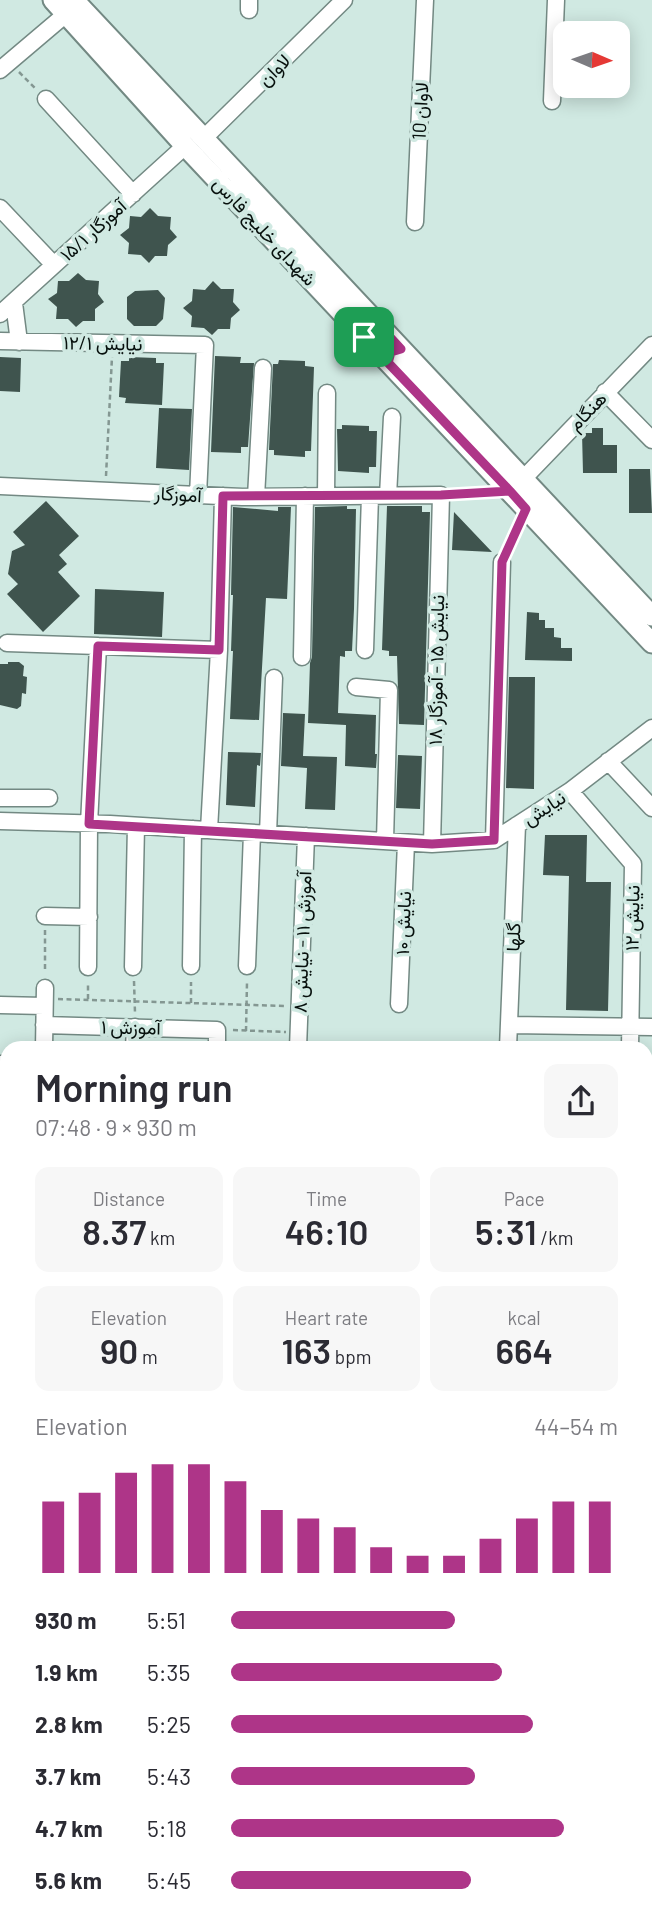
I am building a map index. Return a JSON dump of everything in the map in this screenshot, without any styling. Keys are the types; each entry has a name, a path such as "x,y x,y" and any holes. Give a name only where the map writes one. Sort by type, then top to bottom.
{"main road":[{"name":"شهدای خلیج فارس","path":"65,5 517,484 652,616"},
{"name":"شهدای خلیج فارس","path":"517,484 526,509 652,643"}],"street":[{"name":"لاوان","path":"194,143 344,0"},
{"name":"لاوان 10","path":"415,222 425,0"},
{"path":"552,101 556,0"},
{"path":"4,66 65,5"},
{"path":"46,99 133,194"},
{"name":"آموزگار ۱۵/۱","path":"0,314 194,143"},
{"path":"0,208 54,265"},
{"path":"14,303 19,342"},
{"name":"نیایش ۱۲/۱","path":"0,341 205,345 198,495"},
{"name":"هنگام","path":"517,484 652,345"},
{"path":"256,497 262,368"},
{"path":"605,392 652,440"},
{"path":"326,496 327,393"},
{"path":"388,496 392,417"},
{"name":"آموزگار","path":"0,486 256,497 441,495"},
{"name":"نیایش ۱۵ - آموزگار ۱۸","path":"432,844 441,495"},
{"path":"191,966 219,650 223,496"},
{"path":"302,657 305,496"},
{"path":"365,650 370,496"},
{"path":"494,840 502,562"},
{"path":"7,643 219,650"},
{"path":"88,967 89,824 98,646"},
{"path":"247,966 274,678"},
{"path":"356,687 389,690 385,841"},
{"name":"نیایش","path":"0,821 135,826 432,844 494,840 570,791 652,728"},
{"path":"608,761 652,808"},
{"name":"نیایش ۱۲","path":"570,791 633,864 630,1041"},
{"path":"0,798 49,798"},
{"name":"گلها","path":"509,1041 517,825"},
{"path":"133,967 135,826"},
{"name":"آموزش ۱۱ - نیایش ۸","path":"298,1040 306,836"},
{"name":"نیایش ۱۰","path":"400,1004 406,842"},
{"path":"45,916 89,918"},
{"path":"0,1005 45,998 44,1041"},
{"name":"آموزش ۱","path":"44,1025 217,1030"},
{"path":"510,1025 652,1027"},
{"path":"134,1041 135,1027"},
{"path":"217,1030 217,1041"}],"path":[{"path":"4,66 46,99"},
{"path":"105,491 113,343"},
{"path":"441,495 517,484"},
{"path":"502,562 526,509"},
{"path":"45,916 45,998 300,1006"},
{"path":"191,966 191,1003"},
{"path":"246,1031 247,966"},
{"path":"133,967 135,1027"},
{"path":"217,1030 246,1031 298,1040"}],"building":[{"path":"150,208 158,216 171,217 170,229 177,237 168,245 167,256 155,256 149,263 141,255 128,254 129,243 120,235 129,228 130,216 141,217"},
{"path":"78,273 86,280 99,281 98,294 104,302 95,309 95,321 83,321 76,327 68,319 56,319 57,307 48,299 57,293 58,281 69,281"},
{"path":"213,281 221,289 234,289 233,302 240,310 231,318 230,329 218,329 212,335 204,328 191,327 192,316 183,308 192,301 193,289 205,290"},
{"path":"158,290 165,298 163,319 156,326 134,326 127,319 127,297 135,291"},
{"path":"215,356 241,357 240,363 254,363 248,447 241,447 241,453 211,452"},
{"path":"0,357 21,358 20,392 0,391"},
{"path":"129,357 156,358 156,363 164,363 162,405 125,403 126,398 119,397 121,361 129,361"},
{"path":"279,360 305,361 305,366 314,367 311,451 305,451 305,457 274,455 274,450 269,450 273,364 278,364"},
{"path":"159,408 192,409 189,470 156,468"},
{"path":"342,425 369,426 369,431 377,431 376,467 369,467 369,473 338,471 337,429 342,429"},
{"path":"592,428 603,428 603,445 617,445 617,473 583,473 582,433 592,433"},
{"path":"629,469 650,469 652,513 629,513"},
{"path":"46,501 79,536 59,555 67,564 58,572 80,596 43,632 7,594 18,584 8,574 12,551 25,545 13,532"},
{"path":"347,506 347,509 356,509 354,609 352,651 345,651 345,657 340,656 338,713 376,715 376,768 345,766 346,725 308,723 315,507"},
{"path":"387,506 422,506 422,512 430,512 424,725 399,724 397,656 389,656 389,651 382,650"},
{"path":"233,507 278,511 278,507 291,507 287,599 266,598 259,720 230,719"},
{"path":"454,512 492,552 452,550"},
{"path":"95,589 164,592 162,637 94,634"},
{"path":"527,612 539,613 539,620 545,620 545,628 554,628 554,637 561,638 561,648 572,648 572,661 525,660"},
{"path":"19,662 24,666 23,676 27,677 26,694 22,693 21,706 17,709 0,705 0,664"},
{"path":"509,677 535,677 534,789 506,788"},
{"path":"283,713 305,714 303,756 337,757 335,810 305,809 307,768 281,766"},
{"path":"228,752 261,753 260,766 257,765 255,807 226,805"},
{"path":"398,755 422,756 420,809 396,808"},
{"path":"545,835 587,835 586,882 611,882 608,1011 566,1010 569,876 543,875"}],"route":[{"path":"364,337 375,335 379,325 401,349 391,352 388,363 510,491 526,509 502,562 494,840 432,844 89,824 98,646 219,650 223,496 441,495 510,491 449,427 388,363 364,337"}]}
